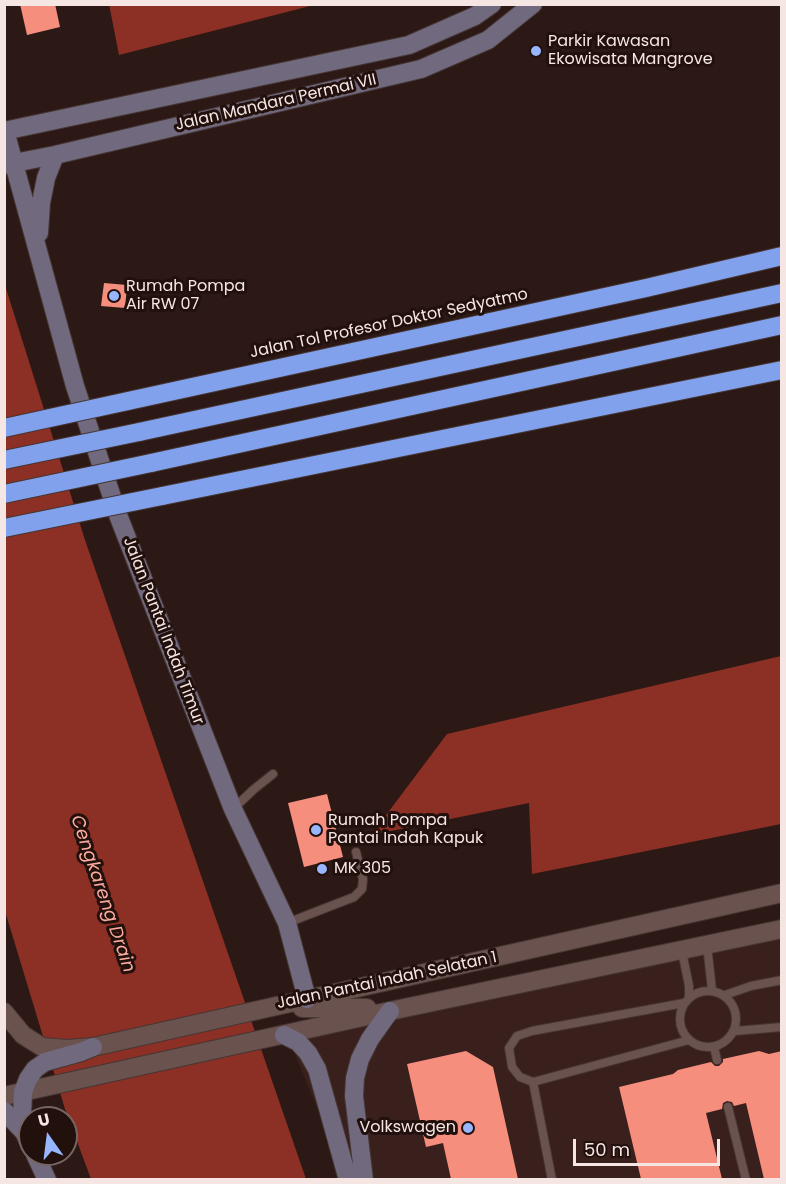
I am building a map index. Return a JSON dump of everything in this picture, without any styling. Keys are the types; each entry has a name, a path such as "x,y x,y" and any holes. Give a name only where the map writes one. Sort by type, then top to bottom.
{"highway":[{"name":"Jalan Tol Profesor Doktor Sedyatmo","path":"4,428 646,288 782,256"},
{"path":"4,460 782,293"},
{"path":"4,494 782,325"},
{"path":"4,528 782,370"}],"main road":[{"name":"Jalan Mandara Permai VII","path":"5,131 409,45 475,16 492,4"},
{"name":"Jalan Mandara Permai VII","path":"9,164 421,69 488,40 533,4"},
{"name":"Jalan Pantai Indah Timur","path":"5,131 9,164 40,255 75,386 118,515 233,809 287,923 307,999"},
{"name":"Jalan Pantai Indah Timur","path":"40,255 41,203 46,178 55,155"},
{"path":"364,1179 354,1096 356,1078 360,1059 390,1011"},
{"path":"277,1036 298,1041 317,1069 348,1179"},
{"path":"22,1106 23,1092 28,1079 44,1054 81,1052 93,1047"},
{"path":"4,1111 18,1127"}],"street":[{"name":"Jalan Pantai Indah Selatan 1","path":"93,1047 782,893"},
{"name":"Jalan Pantai Indah Selatan 1","path":"4,1095 782,929"},
{"path":"272,1006 366,1008 390,1011"},
{"path":"4,1012 23,1035 44,1054"}],"lane":[{"path":"233,809 273,774"},
{"path":"287,923 354,897 362,890 363,879 356,852"},
{"path":"707,945 712,990"},
{"path":"682,951 689,986 687,1000 679,1016 681,1029 689,1040 701,1047 714,1047 726,1041 735,1030 737,1017 734,1005 725,995 712,990 700,991 687,1000 532,1031 517,1036 509,1048 512,1067 520,1077 533,1082 689,1040"},
{"path":"725,995 751,986 782,980"},
{"path":"735,1030 782,1027"},
{"path":"714,1047 717,1060"},
{"path":"533,1082 552,1179"},
{"path":"728,1107 746,1179"}],"shaded area":[{"path":"781,923 781,1179 346,1179 286,1032"}],"water":[{"path":"109,4 314,4 314,5 119,55"},
{"name":"Cengkareng Drain","path":"4,282 85,540 306,1179 91,1179 78,1144 78,1106 64,1106 5,911"},
{"path":"781,656 781,824 532,874 529,803 371,835 447,734"}],"building":[{"path":"20,4 55,4 60,27 27,35"},
{"name":"Rumah Pompa Air RW 07","path":"104,283 127,285 125,308 101,306"},
{"name":"Rumah Pompa Pantai Indah Kapuk","path":"327,794 343,857 304,867 288,803"},
{"path":"466,1051 493,1067 518,1179 451,1179 443,1143 426,1147 407,1064"},
{"path":"759,1051 769,1054 782,1051 782,1179 764,1179 746,1103 734,1106 732,1102 727,1101 723,1103 722,1109 706,1113 722,1179 641,1179 619,1087 711,1062 719,1066 723,1059"}],"place":[{"name":"Parkir Kawasan Ekowisata Mangrove","path":"536,51"},
{"name":"Rumah Pompa Air RW 07","path":"114,296"},
{"name":"Rumah Pompa Pantai Indah Kapuk","path":"316,830"},
{"name":"MK 305","path":"322,869"},
{"name":"Volkswagen","path":"468,1128"}]}
